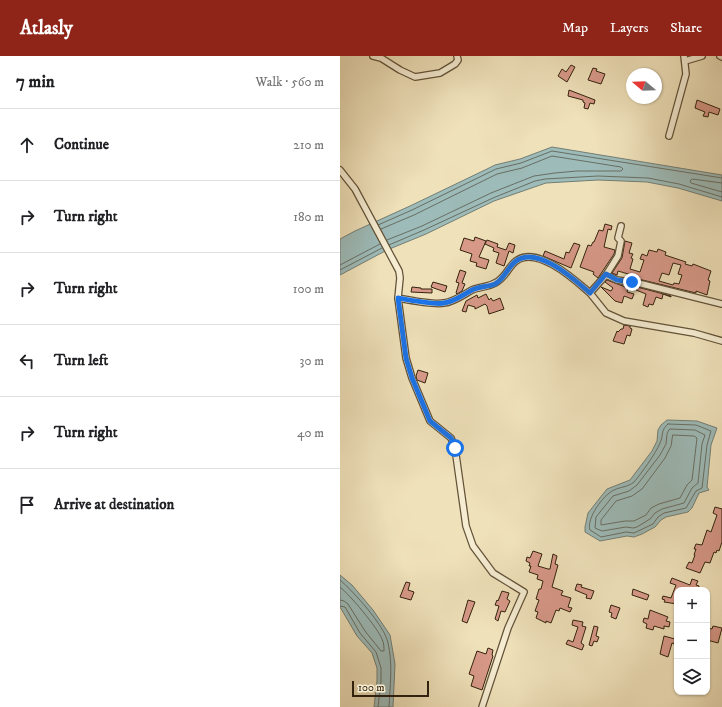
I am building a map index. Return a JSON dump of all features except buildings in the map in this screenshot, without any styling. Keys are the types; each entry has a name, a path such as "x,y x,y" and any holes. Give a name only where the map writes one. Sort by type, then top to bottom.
{"street":[{"path":"374,56 381,58 400,70 415,77 440,73 455,64 458,60 457,56"},
{"path":"669,136 686,74 684,59 702,56"},
{"path":"340,170 354,189 399,271 400,278 398,298 406,358 412,378 430,421 451,438 455,448 466,526 473,546 493,573 524,592 508,628 482,707"},
{"path":"590,293 606,274 619,253 621,241 618,238 621,226"},
{"path":"398,298 444,303 466,295 472,290 494,284 503,279 512,265 522,258 536,258 564,272 590,293 606,313 618,319 638,324 694,333 722,341"},
{"path":"606,274 617,280 642,284 722,304"}],"water":[{"path":"552,147 722,175 722,201 678,188 647,182 598,180 546,183 494,201 426,234 387,250 340,275 340,239 495,165 520,159"},
{"path":"667,420 697,421 717,428 711,445 707,487 709,490 699,493 692,508 688,512 666,517 655,527 634,537 627,536 600,541 585,532 588,513 607,489 630,480 652,451 657,441 658,430"},
{"path":"340,575 352,585 373,610 390,635 395,664 393,707 374,707 377,668 372,653 357,636 340,607"}],"route":[{"path":"455,448 451,438 430,421 412,378 406,358 398,298 444,303 466,295 472,290 494,284 503,279 512,265 522,258 538,258 564,272 590,293 606,274 617,280 632,282"}]}
